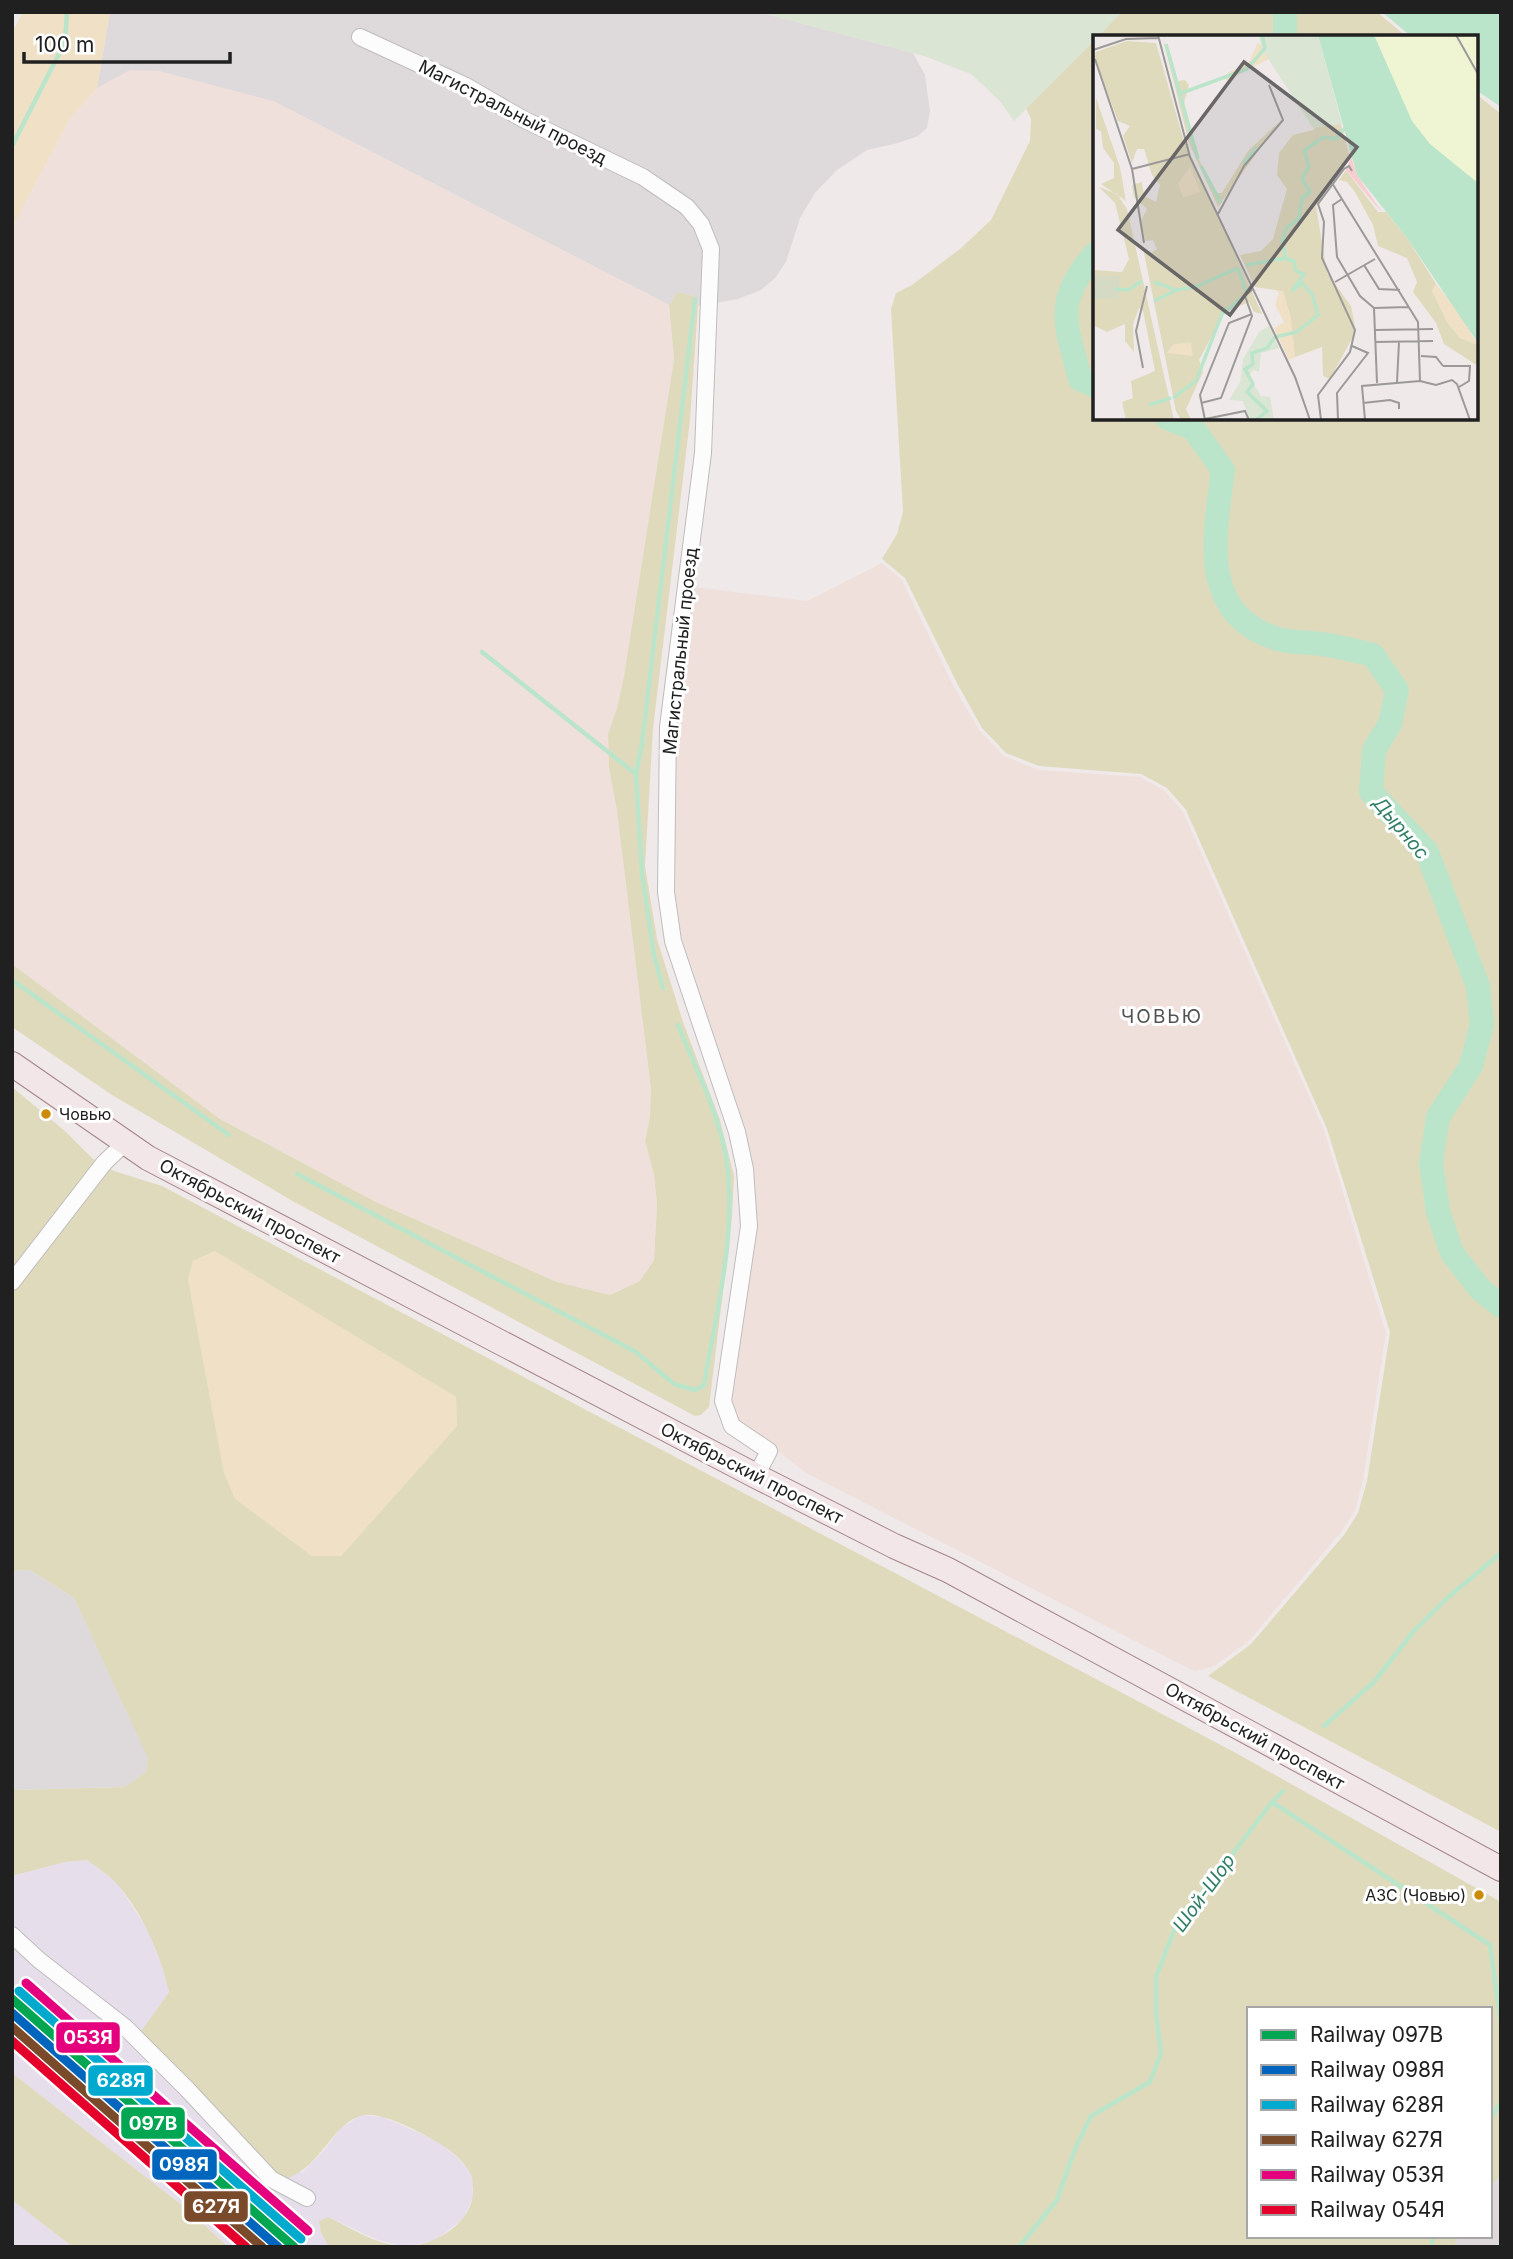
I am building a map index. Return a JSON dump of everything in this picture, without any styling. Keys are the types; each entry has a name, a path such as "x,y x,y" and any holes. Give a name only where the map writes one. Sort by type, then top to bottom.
{"main road":[{"name":"Октябрьский проспект","path":"12,1065 148,1158 755,1476 948,1570 1501,1869"}],"street":[{"name":"Магистральный проезд","path":"360,37 466,86 523,119 643,177 687,208 701,224 711,249 703,453 668,727 666,892 673,941 737,1132 745,1169 748,1226 723,1401 732,1426 769,1451 755,1476"},
{"path":"12,1282 104,1163 125,1143"},
{"path":"12,1935 125,2027 271,2179 307,2198"}],"shaded area":[{"path":"23,12 110,12 97,88 69,120 12,228 12,33"},
{"path":"110,12 759,12 913,53 925,75 930,111 927,128 918,136 867,150 837,170 815,193 800,218 786,262 775,278 761,290 738,299 698,306 694,296 678,292 669,305 273,101 97,88"},
{"path":"759,12 1122,12 1100,35 1093,35 1093,42 1014,121 999,100 971,74 924,56"},
{"path":"967,12 1377,12 1405,35 1093,35 1093,420 1478,420 1478,96 1501,114 1501,1832 1208,1676 1251,1644 1344,1535 1358,1513 1367,1481 1390,1332 1327,1129 1186,810 1167,788 1141,774 1039,766 1006,753 982,728 905,578 882,559 897,534 903,512 891,309 896,293 912,285 960,249 991,220 1030,141 1031,119 1012,78"},
{"path":"1382,12 1501,12 1501,107 1478,91 1478,35 1410,35"},
{"path":"130,70 159,71 273,101 669,305 674,359 624,676 608,734 609,768 617,811 651,1089 650,1117 645,1141 654,1175 657,1204 654,1260 640,1281 610,1295 557,1282 376,1202 220,1119 12,964 12,228 69,120 97,88"},
{"path":"678,292 694,296 698,306 690,420 653,729 645,866 657,939 683,1022 720,1120 734,1176 732,1217 709,1407 701,1415 695,1416 296,1203 112,1095 12,1027 12,964 220,1119 376,1202 557,1282 610,1295 640,1281 654,1260 657,1204 654,1175 645,1141 650,1117 651,1089 617,811 609,768 608,734 624,676 674,359 669,305"},
{"path":"882,563 902,580 954,687 979,730 1004,756 1039,770 1140,777 1165,791 1183,812 1324,1130 1386,1333 1363,1480 1355,1511 1341,1532 1249,1641 1213,1667 1194,1671 806,1473 739,1421 731,1400 757,1226 754,1168 745,1129 682,939 674,892 676,728 694,587 807,601"},
{"path":"12,1087 65,1131 93,1159 114,1171 162,1186 1236,1753 1501,1902 1501,2175 1492,2186 1492,2007 1247,2007 1247,2238 1458,2238 1454,2247 329,2247 321,2233 319,2221 328,2217 366,2236 398,2246 419,2245 442,2236 461,2221 468,2211 473,2188 471,2175 459,2158 436,2141 393,2120 366,2115 350,2121 309,2165 299,2172 288,2178 272,2170 145,2055 142,2030 169,1992 149,1935 135,1908 117,1884 87,1860 65,1862 12,1876 12,1790 125,1787 146,1772 148,1758 74,1598 30,1570 12,1571","holes":["215,1251 456,1397 457,1426 341,1556 312,1556 235,1499 224,1473 188,1279 193,1261"]},
{"path":"216,1251 456,1397 457,1426 341,1556 312,1556 234,1499 224,1473 188,1279 193,1261"},
{"path":"30,1570 74,1598 149,1758 146,1772 126,1787 12,1790 12,1571"},
{"path":"87,1860 117,1883 149,1932 163,1964 169,1992 157,2009 302,2173 340,2129 361,2115 383,2117 437,2141 459,2159 472,2175 473,2196 464,2218 436,2240 406,2247 378,2240 328,2217 321,2233 329,2247 228,2247 192,2213 12,2073 12,1876 65,1862"},
{"path":"12,2073 192,2213 228,2247 73,2247 12,2200"},
{"path":"1501,2175 1501,2247 1454,2247 1458,2238 1492,2238 1492,2186"},
{"path":"12,2200 73,2247 12,2247"}],"waterway":[{"path":"12,146 65,42 67,12"},
{"name":"Дырнос","path":"1285,12 1285,35"},
{"name":"Дырнос","path":"1093,257 1073,286 1066,314 1080,379 1093,385"},
{"path":"663,988 654,955 642,874 636,774 642,743 695,299"},
{"name":"Дырнос","path":"1172,420 1193,428 1223,470 1217,520 1217,569 1223,591 1234,611 1252,627 1278,639 1327,645 1373,655 1397,690 1390,724 1374,750 1371,792 1427,852 1478,986 1482,1024 1471,1066 1438,1117 1431,1162 1438,1212 1452,1253 1480,1289 1501,1306"},
{"path":"482,652 636,774"},
{"path":"12,980 229,1135"},
{"path":"297,1174 636,1352 674,1384 695,1390 704,1385 724,1271 729,1185 718,1123 678,1025"},
{"name":"Шой-Шор","path":"1324,1726 1374,1682 1413,1632 1445,1600 1501,1553"},
{"name":"Шой-Шор","path":"1019,2247 1057,2200 1075,2149 1091,2116 1150,2082 1161,2053 1156,2014 1156,1977 1177,1923 1283,1791"},
{"path":"1272,1802 1490,1945 1501,2025"},
{"path":"1492,2116 1501,2102"},
{"path":"1431,2247 1433,2238"}],"railway":[{"path":"12,2043 110,2128 237,2220"}],"rail line":[{"name":"053Я","path":"26,1983 308,2231"},
{"name":"628Я","path":"19,1991 301,2239"},
{"name":"097В","path":"12,1999 294,2247"},
{"name":"098Я","path":"12,2013 278,2247"},
{"name":"627Я","path":"12,2027 262,2247"},
{"name":"054Я","path":"12,2041 246,2247"}],"place":[{"name":"Човью","path":"46,1114"},
{"name":"АЗС (Човью)","path":"1479,1895"}],"district":[{"name":"ЧОВЬЮ","path":"1162,1016"}]}
